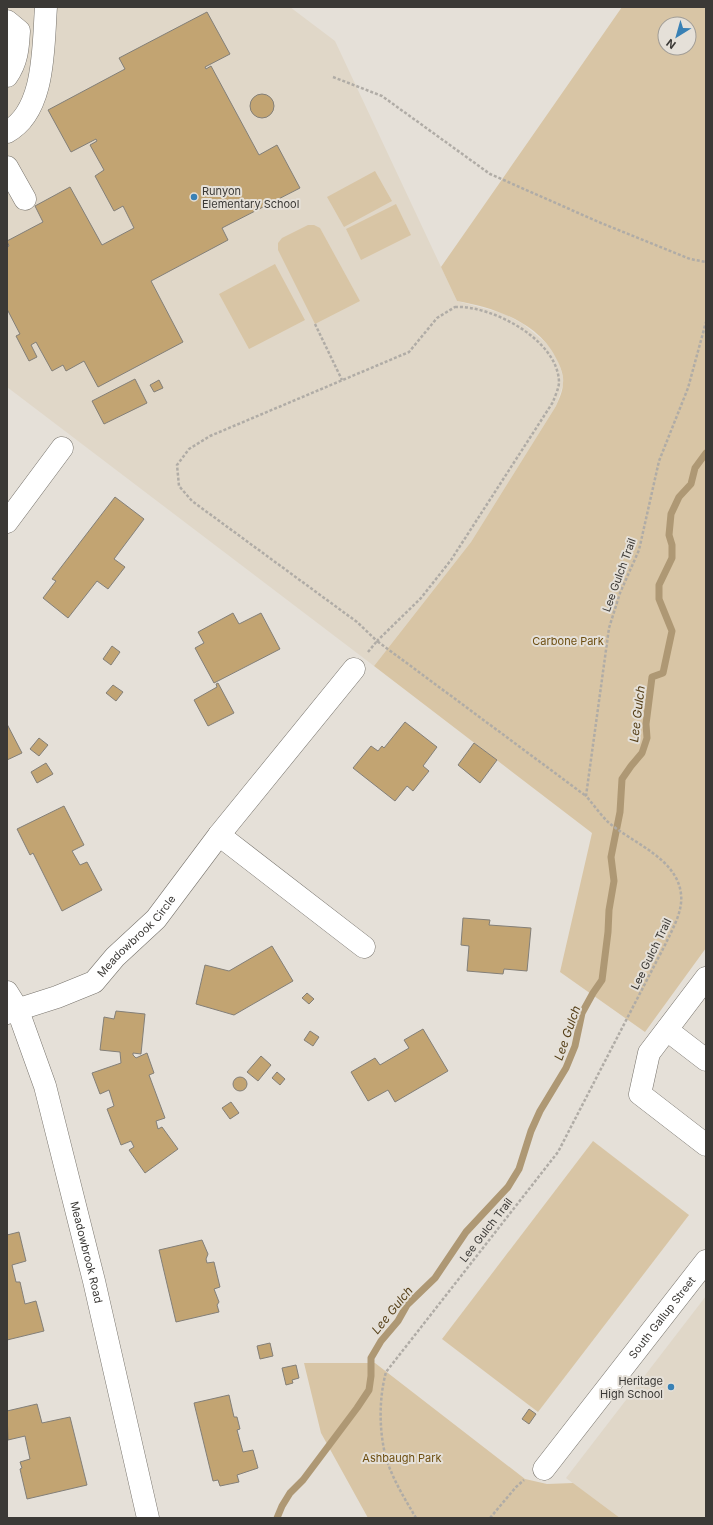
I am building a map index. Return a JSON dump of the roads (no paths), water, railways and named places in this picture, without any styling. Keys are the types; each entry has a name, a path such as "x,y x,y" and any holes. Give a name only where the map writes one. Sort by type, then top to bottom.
{"street":[{"path":"7,132 12,129 29,110 40,80 46,7"},
{"path":"7,21 19,31 18,53 13,68 7,76"},
{"path":"7,167 25,199"},
{"path":"7,522 62,448"},
{"name":"Meadowbrook Circle","path":"10,1005 57,997 94,982 115,957 156,919 219,835 354,669"},
{"path":"219,835 364,947"},
{"path":"706,978 649,1053 640,1094 706,1145"},
{"name":"Meadowbrook Road","path":"10,1005 45,1086 94,1281 148,1518"},
{"path":"667,1030 706,1060"},
{"name":"South Gallup Street","path":"544,1469 706,1260"}],"waterway":[{"name":"Lee Gulch","path":"277,1518 290,1493 303,1480 369,1390 371,1358 381,1341 398,1321 407,1305 435,1278 466,1232 508,1187 519,1169 531,1131 540,1111 566,1068 575,1046 582,1013 602,980 609,910 614,881 611,857 620,812 622,779 642,753 647,738 646,724 652,677 663,673 672,631 659,599 659,585 672,558 672,545 669,535 671,514 679,497 691,484 695,468 706,453"}],"place":[{"name":"Runyon Elementary School","path":"194,197"},
{"name":"Heritage High School","path":"671,1387"}],"park label":[{"name":"Carbone Park","path":"568,641"},
{"name":"Ashbaugh Park","path":"402,1458"}]}
